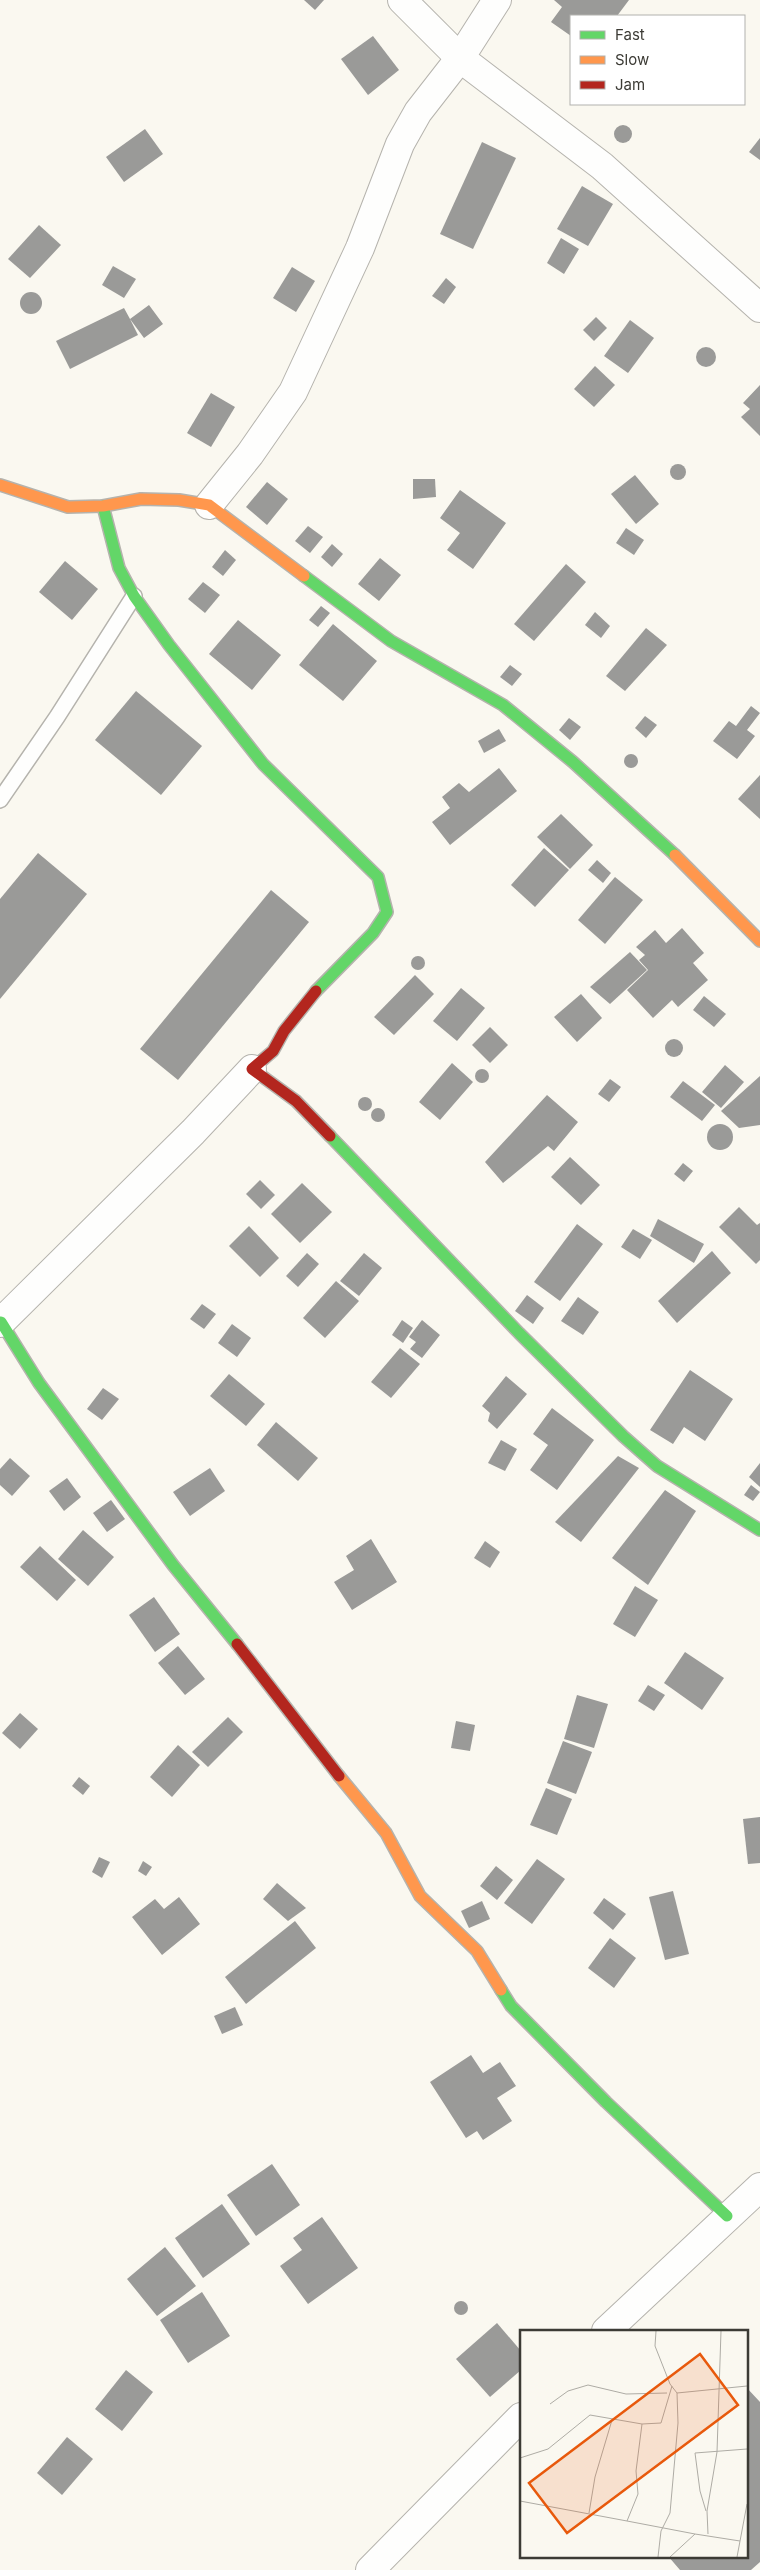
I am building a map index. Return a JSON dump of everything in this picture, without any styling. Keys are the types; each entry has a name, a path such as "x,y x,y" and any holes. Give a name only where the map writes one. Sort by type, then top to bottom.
{"street":[{"path":"402,0 460,58 602,166 760,308"},
{"path":"209,505 250,454 293,392 360,248 400,144 418,112 460,58 498,0"},
{"path":"0,485 68,507 103,506 141,499 179,500 209,505 390,641 503,705 573,762 658,838 760,941"},
{"path":"103,506 119,568 134,596 168,645 263,764 378,877 387,912 373,933 307,1001 284,1031 273,1051 252,1069 193,1132 1,1322 39,1383 111,1478 173,1565 259,1671 330,1765 386,1833 420,1896 478,1951 511,2006 606,2102 727,2216"},
{"path":"252,1069 296,1101 519,1333 587,1398 623,1436 657,1466 760,1530"},
{"path":"607,2330 760,2187"},
{"path":"370,2570 520,2418"}],"lane":[{"path":"0,800 57,717 134,596"}],"building":[{"path":"304,0 324,0 315,10"},
{"path":"554,0 629,0 618,15 570,15 570,35 551,22 562,7"},
{"path":"373,36 399,70 368,95 341,59"},
{"path":"623,125 629,128 632,134 629,140 623,143 617,140 614,134 617,128"},
{"path":"145,129 163,154 124,182 106,157"},
{"path":"760,138 760,160 749,152"},
{"path":"482,142 516,158 473,249 440,234"},
{"path":"582,186 613,204 588,246 557,229"},
{"path":"39,225 61,245 30,278 8,259"},
{"path":"561,238 579,249 564,274 547,263"},
{"path":"113,266 136,279 124,298 102,285"},
{"path":"292,267 315,281 296,312 273,298"},
{"path":"446,278 456,287 444,304 432,296"},
{"path":"31,292 39,295 42,303 39,311 31,314 23,311 20,303 23,295"},
{"path":"149,305 163,324 144,338 130,319"},
{"path":"124,308 138,335 70,369 56,341"},
{"path":"596,317 607,328 594,341 583,330"},
{"path":"630,320 654,338 628,373 604,356"},
{"path":"706,347 713,350 716,357 713,364 706,367 699,364 696,357 699,350"},
{"path":"595,366 615,385 594,407 574,389"},
{"path":"760,385 760,436 741,417 750,409 743,403"},
{"path":"211,393 235,407 211,447 187,433"},
{"path":"675,464 681,464 686,469 684,478 675,480 670,475 670,469"},
{"path":"635,475 659,504 636,524 611,494"},
{"path":"413,479 435,479 436,497 413,499"},
{"path":"267,482 288,499 267,525 246,507"},
{"path":"460,490 506,523 473,569 447,550 460,533 440,518"},
{"path":"308,526 323,537 310,553 295,541"},
{"path":"626,528 644,540 634,555 616,543"},
{"path":"332,544 343,554 332,567 321,557"},
{"path":"225,550 236,560 223,576 212,567"},
{"path":"380,558 401,575 379,601 358,584"},
{"path":"65,561 98,589 72,620 39,592"},
{"path":"566,564 586,582 534,641 514,624"},
{"path":"203,582 220,595 205,613 188,599"},
{"path":"321,606 330,613 318,627 309,620"},
{"path":"595,612 610,626 601,638 585,625"},
{"path":"238,620 281,655 252,690 209,654"},
{"path":"333,624 377,661 343,701 299,665"},
{"path":"646,628 667,645 625,691 606,676"},
{"path":"510,665 522,674 512,686 500,677"},
{"path":"136,691 202,746 161,795 95,740"},
{"path":"751,706 760,713 747,730 755,736 737,759 713,741 729,721 736,726"},
{"path":"645,716 657,725 646,738 635,728"},
{"path":"569,718 581,727 570,740 559,730"},
{"path":"499,729 506,741 484,753 478,741"},
{"path":"628,754 634,754 638,761 634,768 628,768 624,764 624,758"},
{"path":"499,768 517,791 450,845 432,822 450,808 442,797 459,783 469,792"},
{"path":"760,775 760,819 738,799"},
{"path":"561,814 593,845 570,869 537,837"},
{"path":"544,848 569,870 535,907 511,885"},
{"path":"38,853 87,894 0,999 0,899"},
{"path":"597,860 611,873 603,883 588,870"},
{"path":"615,877 643,900 605,944 578,920"},
{"path":"271,890 309,922 178,1080 140,1049"},
{"path":"682,928 704,953 693,963 708,980 678,1007 672,1000 653,1018 627,990 648,970 639,960 645,955 636,947 655,930 666,943"},
{"path":"630,952 647,970 610,1004 590,987"},
{"path":"415,956 421,956 425,963 421,970 415,970 411,966 411,960"},
{"path":"415,975 434,994 394,1035 374,1017"},
{"path":"461,988 485,1008 457,1041 433,1021"},
{"path":"581,994 602,1018 577,1042 554,1017"},
{"path":"704,996 726,1014 714,1027 693,1010"},
{"path":"490,1027 508,1045 490,1063 472,1045"},
{"path":"674,1039 680,1042 683,1048 680,1054 674,1057 668,1054 665,1048 668,1042"},
{"path":"452,1063 473,1082 440,1120 419,1102"},
{"path":"725,1065 744,1082 721,1108 702,1092"},
{"path":"479,1069 485,1069 489,1076 485,1083 479,1083 475,1079 475,1073"},
{"path":"760,1076 760,1125 739,1128 721,1111"},
{"path":"610,1079 621,1087 609,1102 598,1094"},
{"path":"683,1081 715,1105 702,1121 670,1097"},
{"path":"547,1095 578,1122 554,1151 548,1146 503,1183 485,1162"},
{"path":"362,1097 368,1097 372,1104 368,1111 362,1111 358,1107 358,1101"},
{"path":"375,1108 381,1108 385,1115 381,1122 375,1122 371,1118 371,1112"},
{"path":"720,1124 729,1128 733,1137 729,1146 720,1150 711,1146 707,1137 711,1128"},
{"path":"570,1157 600,1185 581,1205 551,1177"},
{"path":"683,1163 693,1171 684,1182 674,1174"},
{"path":"260,1180 275,1195 261,1209 246,1194"},
{"path":"302,1183 332,1212 300,1243 271,1214"},
{"path":"739,1207 757,1225 760,1223 760,1260 756,1264 719,1227"},
{"path":"658,1219 704,1244 694,1263 650,1236"},
{"path":"577,1224 603,1244 560,1301 534,1282"},
{"path":"249,1226 279,1258 260,1277 229,1246"},
{"path":"633,1229 652,1240 640,1259 621,1247"},
{"path":"712,1251 731,1273 677,1323 658,1301"},
{"path":"307,1253 319,1264 298,1287 286,1276"},
{"path":"364,1253 382,1268 359,1296 340,1281"},
{"path":"336,1281 359,1301 325,1338 303,1318"},
{"path":"527,1295 544,1308 533,1324 515,1311"},
{"path":"578,1297 599,1312 583,1335 561,1321"},
{"path":"202,1304 216,1314 204,1329 190,1319"},
{"path":"402,1320 413,1328 403,1343 392,1335"},
{"path":"422,1320 440,1335 422,1358 410,1349 416,1342 409,1337"},
{"path":"232,1324 251,1338 237,1357 218,1343"},
{"path":"400,1348 420,1364 391,1398 371,1382"},
{"path":"690,1370 733,1399 705,1441 684,1427 673,1444 650,1430"},
{"path":"229,1374 265,1404 246,1426 210,1396"},
{"path":"506,1376 527,1394 497,1429 488,1421 490,1413 482,1406"},
{"path":"103,1388 119,1399 102,1420 87,1409"},
{"path":"552,1408 594,1440 557,1490 530,1470 548,1445 533,1434"},
{"path":"276,1422 318,1458 298,1481 257,1445"},
{"path":"501,1440 517,1449 505,1471 488,1463"},
{"path":"618,1456 639,1468 581,1542 555,1522"},
{"path":"10,1458 30,1476 12,1496 0,1485 0,1469"},
{"path":"760,1463 760,1487 749,1477"},
{"path":"210,1468 225,1491 190,1516 173,1492"},
{"path":"67,1478 81,1497 64,1511 49,1491"},
{"path":"751,1485 760,1492 753,1501 744,1495"},
{"path":"665,1490 696,1511 648,1585 612,1558"},
{"path":"111,1500 125,1519 107,1532 93,1513"},
{"path":"83,1530 114,1557 88,1586 58,1559"},
{"path":"371,1539 397,1582 352,1610 334,1582 354,1570 346,1556"},
{"path":"485,1541 500,1552 490,1568 474,1558"},
{"path":"40,1546 76,1580 57,1601 20,1567"},
{"path":"635,1586 658,1600 635,1637 613,1624"},
{"path":"154,1597 180,1634 155,1652 129,1615"},
{"path":"178,1646 205,1679 185,1695 158,1663"},
{"path":"685,1652 724,1678 702,1710 664,1683"},
{"path":"648,1685 665,1695 654,1711 638,1701"},
{"path":"577,1695 608,1704 594,1748 564,1739"},
{"path":"20,1713 38,1729 20,1749 2,1733"},
{"path":"228,1717 243,1732 208,1767 192,1752"},
{"path":"456,1721 475,1725 470,1751 451,1748"},
{"path":"563,1741 592,1752 576,1794 547,1783"},
{"path":"178,1745 200,1765 172,1797 150,1777"},
{"path":"79,1777 90,1786 83,1795 72,1786"},
{"path":"546,1788 572,1799 557,1835 530,1825"},
{"path":"760,1817 760,1863 748,1864 743,1819"},
{"path":"99,1857 110,1862 102,1878 92,1872"},
{"path":"537,1859 565,1879 532,1924 504,1903"},
{"path":"143,1861 152,1867 146,1876 138,1871"},
{"path":"496,1866 513,1880 497,1900 480,1886"},
{"path":"277,1883 306,1908 288,1921 263,1899"},
{"path":"673,1891 689,1954 665,1960 649,1897"},
{"path":"179,1897 200,1924 162,1955 132,1917 155,1899 164,1909"},
{"path":"604,1898 626,1914 613,1930 593,1913"},
{"path":"482,1901 490,1919 469,1928 461,1911"},
{"path":"295,1921 316,1948 246,2004 225,1977"},
{"path":"610,1938 636,1958 614,1988 588,1968"},
{"path":"235,2007 243,2025 222,2034 214,2016"},
{"path":"471,2055 483,2073 500,2062 516,2086 497,2098 512,2121 483,2140 477,2131 466,2138 430,2082"},
{"path":"272,2164 300,2205 256,2236 227,2195"},
{"path":"222,2204 250,2244 203,2278 175,2238"},
{"path":"322,2217 358,2268 308,2304 280,2266 302,2250 293,2238"},
{"path":"165,2247 196,2286 157,2316 127,2279"},
{"path":"202,2292 230,2336 188,2363 160,2320"},
{"path":"458,2301 464,2301 468,2308 464,2315 458,2315 454,2311 454,2305"},
{"path":"497,2323 520,2350 520,2371 490,2397 456,2359"},
{"path":"126,2370 153,2392 122,2431 95,2409"},
{"path":"748,2389 760,2402 760,2562 751,2570 680,2570 670,2558 748,2558"},
{"path":"67,2437 93,2459 62,2495 37,2473"}],"traffic: fast":[{"path":"103,506 119,568 134,596 169,645 263,764 378,877 387,912 373,933 316,991"},
{"path":"304,576 391,641 503,705 573,762 675,855"},
{"path":"330,1136 519,1333 623,1436 657,1466 760,1530"},
{"path":"1,1322 39,1383 173,1565 237,1644"},
{"path":"501,1990 511,2006 606,2102 727,2216"}],"traffic: slow":[{"path":"0,485 68,507 103,506 141,499 179,500 209,505 304,576"},
{"path":"675,855 760,941"},
{"path":"339,1776 386,1833 420,1896 477,1951 501,1990"}],"traffic: jam":[{"path":"316,991 284,1031 273,1051 252,1069 296,1101 330,1136"},
{"path":"237,1644 339,1776"}]}
